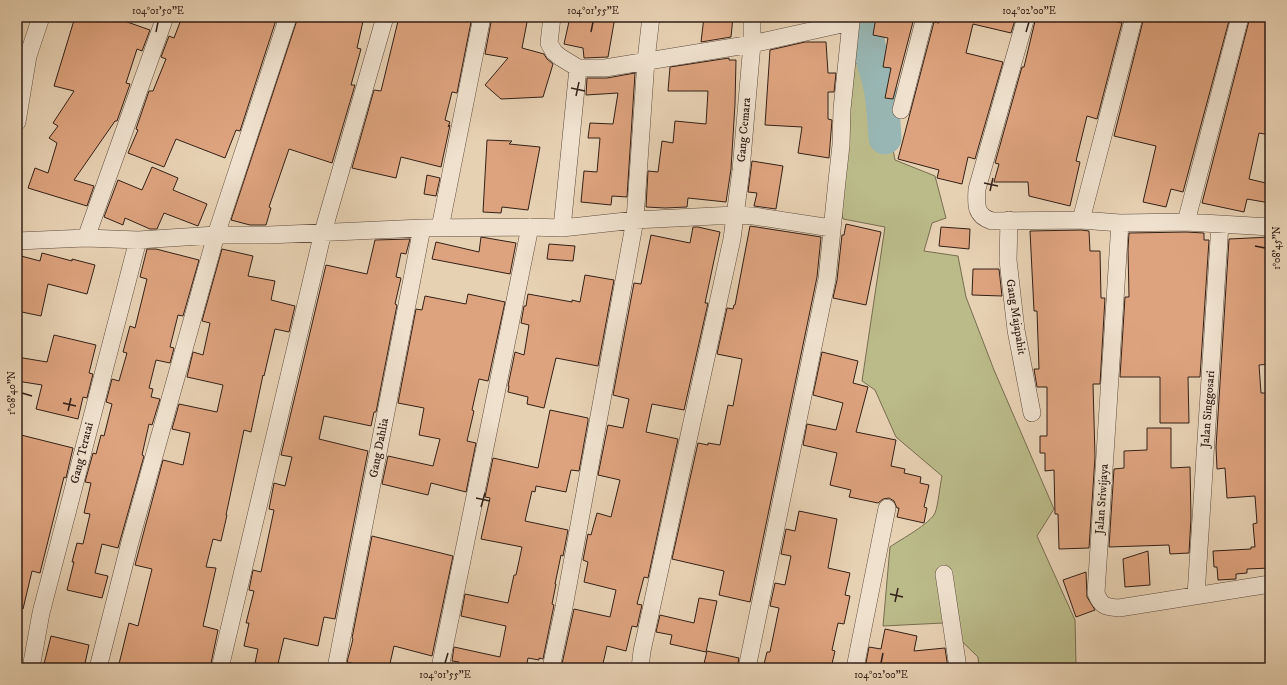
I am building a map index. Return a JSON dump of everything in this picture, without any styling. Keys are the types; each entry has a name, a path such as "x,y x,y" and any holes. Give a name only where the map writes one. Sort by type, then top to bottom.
{"street":[{"path":"17,122 23,56 41,17"},
{"path":"86,238 165,17"},
{"path":"98,668 132,535 216,235 288,17"},
{"path":"220,668 323,232 385,17"},
{"path":"440,228 482,17"},
{"path":"552,17 549,43 554,52 578,68 605,68 646,60 752,44 851,20 842,109 841,145 827,279 747,668"},
{"path":"551,668 564,606 635,220 646,60 651,17"},
{"name":"Gang Cemara","path":"640,668 642,650 732,239 741,170 752,44 752,17"},
{"path":"901,110 925,17"},
{"path":"1026,17 977,189 976,204 984,219 992,221 1081,220 1120,223 1186,222 1270,227"},
{"path":"1081,220 1134,17"},
{"path":"1186,222 1240,17"},
{"path":"562,228 578,68"},
{"path":"17,240 86,238 138,240 216,235 269,235 422,228 562,228 635,220 735,215 754,216 832,228"},
{"name":"Gang Majapahit","path":"1010,220 1008,260 1016,330 1032,413"},
{"name":"Jalan Sriwijaya","path":"1120,223 1096,593 1099,601 1107,607 1119,608 1270,584"},
{"name":"Jalan Singgosari","path":"1196,595 1220,224"},
{"path":"440,668 530,227"},
{"name":"Gang Dahlia","path":"336,668 422,228"},
{"name":"Gang Teratai","path":"30,668 41,614 138,240"},
{"path":"855,668 887,508"},
{"path":"944,574 958,668"}],"shaded area":[{"path":"852,58 883,95 895,160 935,176 946,218 932,223 924,251 958,256 966,297 994,370 1054,509 1037,536 1075,620 1077,668 979,668 978,657 943,623 883,626 890,547 927,522 935,513 942,476 896,437 875,390 862,381 885,227 843,219 839,202"}],"building":[{"path":"75,17 113,17 150,30 142,51 137,49 126,83 130,84 117,121 115,121 74,180 94,186 87,206 28,188 35,168 48,173 57,143 49,138 58,126 53,123 74,91 54,86"},
{"path":"182,17 277,17 240,131 236,130 225,158 176,139 164,167 128,153 138,130 136,129 149,91 153,91 166,59 161,57 169,36 174,38"},
{"path":"298,17 364,17 357,48 361,49 351,85 355,85 332,163 289,149 269,207 271,208 266,225 250,225 231,220"},
{"path":"399,17 472,17 457,93 452,92 445,120 450,122 448,127 450,125 441,167 401,157 396,178 352,168 374,90 381,91"},
{"path":"492,17 528,17 522,48 544,54 553,64 543,97 501,99 485,85 508,58 485,54"},
{"path":"570,17 615,17 608,57 584,58 583,48 564,44"},
{"path":"704,17 733,17 731,37 701,42"},
{"path":"876,17 914,18 893,99 885,98 891,68 883,67 888,38 873,35"},
{"path":"940,17 1016,17 1011,33 973,24 966,53 1003,62 975,159 968,157 962,184 937,178 939,170 898,159 934,22 939,23"},
{"path":"1036,17 1094,17 1122,23 1097,119 1087,116 1076,161 1080,162 1070,206 1029,196 1028,182 994,182 999,164 995,163 1022,67 1024,67"},
{"path":"1144,17 1230,17 1183,192 1171,189 1166,207 1143,202 1156,146 1114,136"},
{"path":"1250,17 1270,17 1270,135 1259,133 1249,179 1270,184 1270,203 1247,199 1244,212 1202,203"},
{"path":"805,42 826,42 828,73 836,73 834,92 828,92 828,119 832,120 829,158 798,153 802,127 765,125 770,50"},
{"path":"729,58 729,60 736,60 731,169 726,202 688,198 687,207 646,207 648,171 658,172 662,141 673,143 675,121 706,124 708,91 668,91 670,67"},
{"path":"635,73 627,197 612,196 611,205 581,202 584,171 597,172 600,138 588,138 590,123 613,124 618,93 586,95 587,78 607,78"},
{"path":"487,140 512,141 509,144 540,147 528,210 502,207 501,213 483,212"},
{"path":"752,161 783,166 776,209 754,206 757,193 748,192"},
{"path":"152,167 178,178 173,190 207,204 198,226 164,213 157,229 150,229 125,218 123,225 104,217 118,180 142,190"},
{"path":"427,175 440,178 436,196 424,194"},
{"path":"846,224 881,232 866,305 833,298 837,280 842,235 844,235"},
{"path":"750,226 821,237 817,277 750,602 719,595 724,571 672,559 698,443 720,445 728,405 733,406 742,359 717,354 727,308 733,309 735,305"},
{"path":"693,227 720,232 705,303 708,303 684,410 652,404 646,432 678,439 648,578 644,577 637,604 642,605 637,627 632,626 626,651 607,646 602,668 567,668 567,665 562,664 574,609 610,617 616,590 584,582 588,562 583,560 588,534 591,535 597,513 611,517 620,480 598,475 608,425 623,428 629,399 613,395 634,283 641,284 651,235 690,243"},
{"path":"941,227 970,229 969,249 939,246"},
{"path":"1030,231 1089,231 1090,251 1100,251 1101,298 1105,298 1100,384 1093,384 1095,457 1089,548 1059,549 1058,514 1055,514 1054,470 1045,471 1045,453 1040,453 1040,436 1047,436 1047,387 1037,387 1034,369 1039,369 1037,311 1034,311"},
{"path":"1129,233 1204,233 1204,240 1209,240 1200,377 1188,377 1189,423 1160,423 1160,377 1120,377 1125,297 1129,297"},
{"path":"481,237 516,243 510,274 432,259 436,242 479,252"},
{"path":"1270,237 1270,364 1259,365 1261,393 1270,393 1270,568 1247,569 1247,573 1236,574 1236,579 1218,580 1217,567 1214,567 1213,551 1251,549 1251,547 1255,547 1253,524 1257,523 1255,496 1227,498 1225,468 1217,469 1216,447 1229,239"},
{"path":"410,239 406,254 401,253 396,277 401,278 395,304 397,305 376,412 374,412 371,426 324,416 319,439 368,451 335,619 324,617 318,646 284,638 277,668 254,668 258,649 244,646 249,623 246,623 254,591 249,590 253,570 261,572 274,510 269,509 274,483 285,486 292,457 281,455 326,265 367,274 375,240"},
{"path":"549,244 575,246 573,261 547,259"},
{"path":"147,249 156,249 199,260 183,316 178,315 170,347 174,348 170,363 156,360 149,388 153,389 151,397 160,399 152,425 149,424 142,455 144,456 118,548 102,544 95,573 108,576 102,598 67,590 77,543 83,544 90,514 84,513 91,483 85,482 93,453 96,454 101,435 104,436 112,404 106,402 112,379 119,381 127,353 123,352 130,326 135,328 147,279 140,277"},
{"path":"222,249 253,256 248,276 275,281 271,300 295,306 289,332 275,329 264,376 263,375 251,432 244,430 221,541 213,539 206,567 216,568 203,626 218,630 210,668 118,668 129,623 138,626 152,569 135,565 163,460 183,465 190,433 172,429 179,404 217,412 223,385 187,377 193,352 203,355 210,323 202,321"},
{"path":"42,253 95,265 87,294 48,284 41,316 17,311 17,271 21,256 40,261"},
{"path":"973,269 999,269 1002,296 972,295"},
{"path":"585,275 614,280 598,366 556,358 544,408 527,404 528,397 508,392 508,386 515,352 524,355 529,325 521,323 528,294 572,302 572,300 580,302"},
{"path":"468,294 505,302 488,381 479,379 472,410 474,411 467,441 476,443 466,492 431,483 428,495 382,484 388,456 433,466 440,439 419,435 424,408 398,403 416,309 422,310 425,296 466,304"},
{"path":"54,335 96,345 89,373 93,374 87,398 83,397 78,419 36,409 42,385 17,381 17,357 47,362"},
{"path":"822,352 858,361 853,383 868,387 856,432 896,440 891,466 905,469 904,473 921,477 920,483 929,485 924,507 927,508 924,523 897,517 899,508 897,508 894,501 889,498 883,499 878,503 849,497 851,490 830,485 837,453 803,445 807,424 836,430 843,403 813,395"},
{"path":"550,410 588,418 588,421 579,471 571,470 566,492 536,486 535,492 532,491 525,521 568,530 563,556 561,555 555,584 552,604 554,605 543,659 539,658 539,660 528,658 526,668 458,668 459,662 452,661 454,647 500,657 506,626 461,616 465,594 508,603 522,547 481,539 490,498 485,497 493,458 538,468"},
{"path":"1147,428 1171,428 1171,468 1190,467 1191,518 1189,553 1170,554 1169,545 1109,547 1114,469 1124,468 1124,451 1147,450"},
{"path":"17,434 73,448 66,478 64,477 40,573 32,571 23,609 17,608"},
{"path":"799,511 837,519 828,568 850,573 845,595 850,596 844,624 838,623 832,650 835,651 831,668 763,668 767,652 770,652 779,608 770,606 775,583 785,585 791,556 781,554 786,529 795,531"},
{"path":"372,536 453,556 432,656 394,646 389,668 372,668 347,662 353,639"},
{"path":"1148,551 1150,585 1125,587 1123,559"},
{"path":"1086,572 1087,597 1095,610 1076,617 1063,580"},
{"path":"699,598 717,601 706,652 670,644 672,635 656,632 660,615 694,623"},
{"path":"885,629 917,636 914,651 945,648 948,668 865,668 869,647 881,649"},
{"path":"51,636 89,645 84,668 43,668"},
{"path":"707,651 739,658 737,668 703,668"}],"waterway":[{"path":"868,17 867,35 880,88 885,138"}]}
